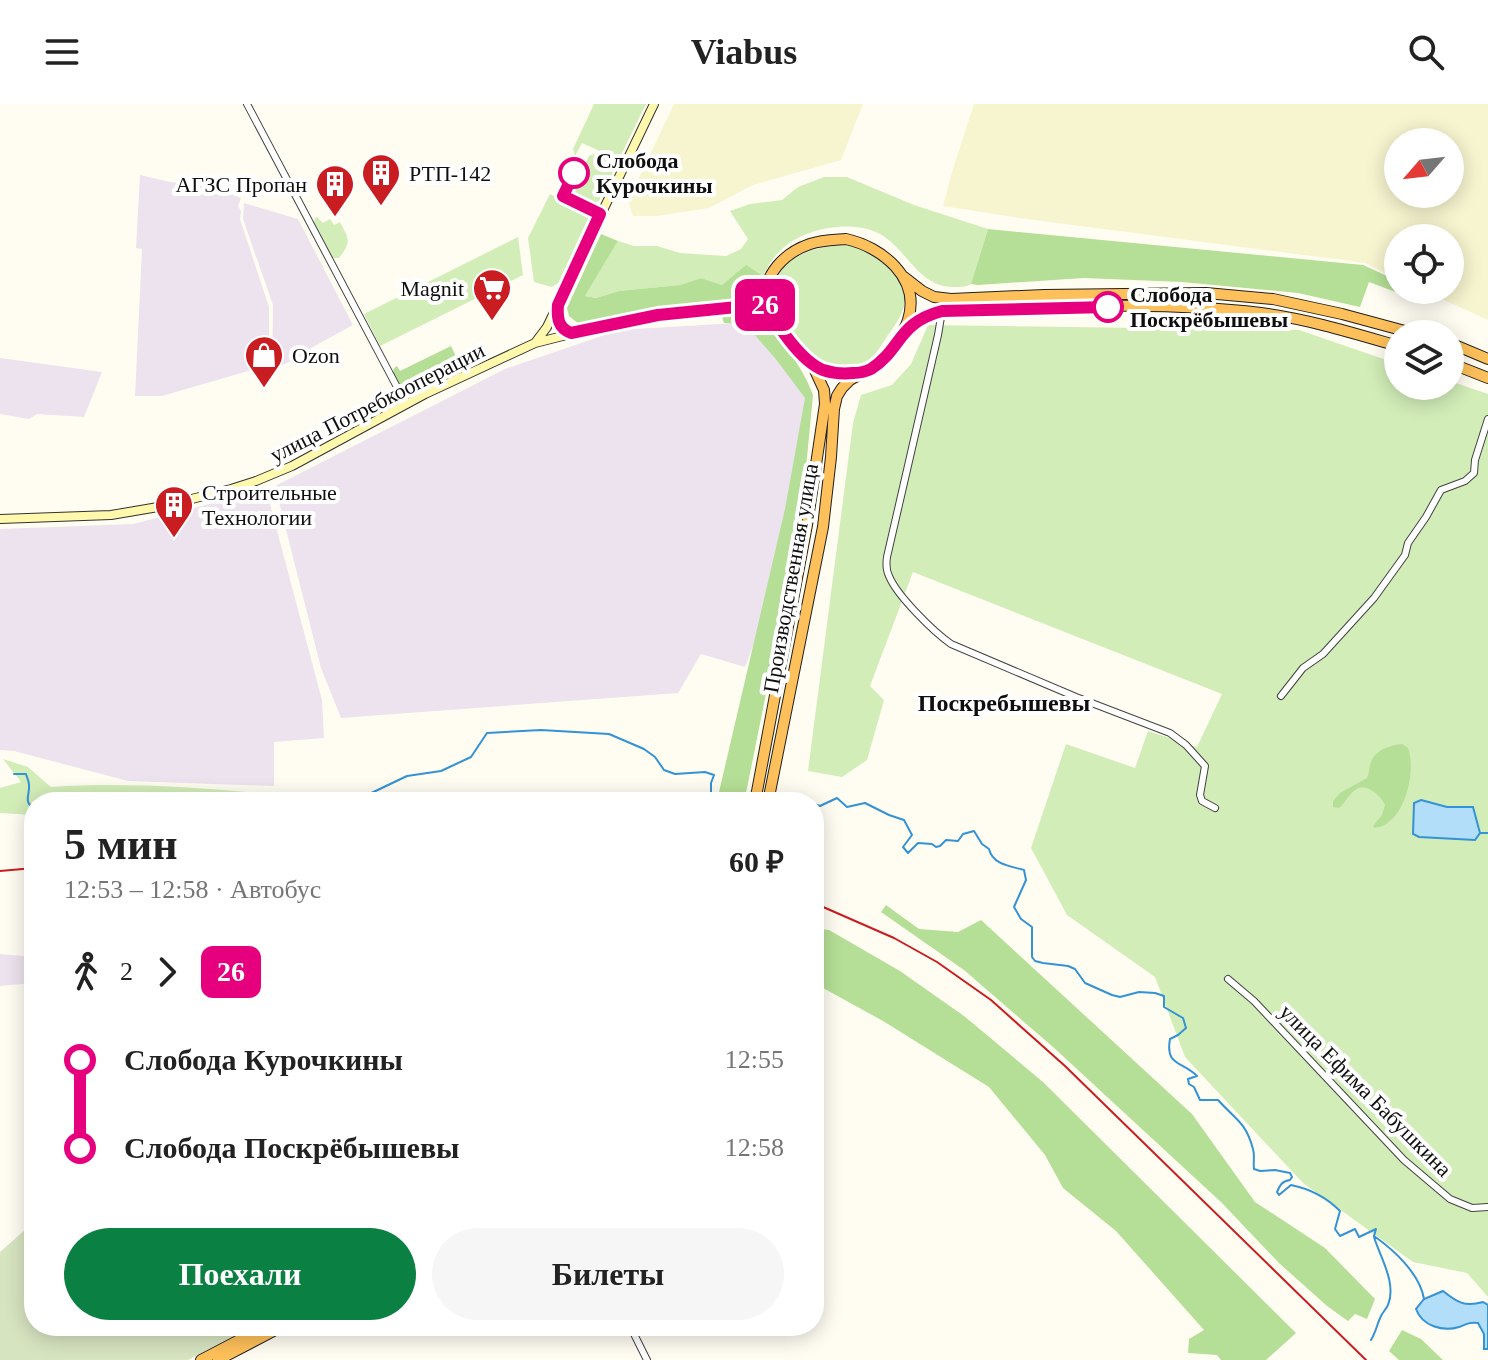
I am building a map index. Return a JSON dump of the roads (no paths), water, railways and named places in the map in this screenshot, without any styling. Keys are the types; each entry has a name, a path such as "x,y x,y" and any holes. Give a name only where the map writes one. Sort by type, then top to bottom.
{"highway":[{"path":"904,277 910,293 908,321 889,352 864,372 843,374 812,364 778,325 767,304 768,282 786,257 811,244 846,239 877,250 904,277 934,297 1206,293 1273,299 1384,325"},
{"path":"902,333 915,322 942,311 1180,307 1264,314 1341,329 1384,342"},
{"path":"1464,349 1488,359"},
{"name":"Производственная улица","path":"757,792 807,525 825,404 824,390 812,364"},
{"path":"1464,369 1488,378"},
{"name":"Производственная улица","path":"770,792 823,527 834,409 842,388 864,372"},
{"path":"201,1360 247,1336"},
{"path":"218,1360 264,1336"}],"main road":[{"path":"535,343 558,305 654,104"},
{"name":"улица Потребкооперации","path":"0,519 111,515 164,506 231,489 292,466 406,404 535,343 658,315 767,304"},
{"path":"558,305 560,325 571,333"}],"street":[{"path":"247,104 406,404"},
{"path":"942,311 887,557 892,583 939,636 951,644 1170,733 1205,766 1200,795 1202,801 1215,808"},
{"path":"1281,696 1303,668 1323,654 1374,598 1405,555 1408,543 1441,490 1465,481 1474,473 1488,419"},
{"name":"улица Ефима Бабушкина","path":"1228,979 1254,1001 1404,1160 1450,1199 1472,1208 1488,1207"},
{"path":"635,1336 647,1360"}],"water":[{"path":"1421,800 1447,807 1473,807 1480,833 1475,840 1419,837 1413,834 1414,803"},
{"path":"1443,1291 1462,1303 1483,1302 1488,1305 1488,1349 1484,1349 1484,1334 1478,1323 1440,1328 1419,1315 1416,1309 1424,1299"}],"waterway":[{"path":"373,792 407,776 441,771 471,757 487,733 541,730 609,734 644,749 655,757 664,770 675,774 705,772 714,775 711,792"},
{"path":"14,774 26,774 29,792"},
{"path":"824,804 837,798 847,807 865,803 904,820 912,835 903,847 908,853 918,843 936,847 946,840 958,841 963,834 974,831 998,862 1024,870 1026,880 1014,907 1021,919 1032,927 1032,957 1035,961 1075,969 1085,983 1112,995 1120,997 1139,992 1164,996 1164,1007 1183,1018 1186,1028 1170,1039 1172,1059 1197,1076 1188,1079 1200,1100 1218,1100 1243,1127 1253,1149 1254,1169 1290,1173 1292,1177 1280,1185 1279,1195 1291,1185 1312,1191 1329,1202 1340,1211 1335,1229 1340,1236 1355,1229 1359,1237 1376,1229 1374,1236 1398,1255 1412,1272 1424,1299"},
{"path":"1480,833 1488,833"},
{"path":"1371,1340 1390,1297 1387,1270 1374,1237"}],"railway":[{"path":"0,871 24,869"},
{"path":"824,907 894,938 937,962 991,1000 1065,1066 1366,1360"}],"place":[{"name":"Слобода Курочкины","path":"574,173"},
{"name":"РТП-142","path":"381,207"},
{"name":"АГЗС Пропан","path":"335,218"},
{"name":"Слобода Поскрёбышевы","path":"1108,307"},
{"name":"Magnit","path":"492,322"},
{"name":"Ozon","path":"264,389"},
{"name":"Строительные Технологии","path":"174,539"}],"district":[{"name":"Поскребышевы","path":"1004,703"}]}
